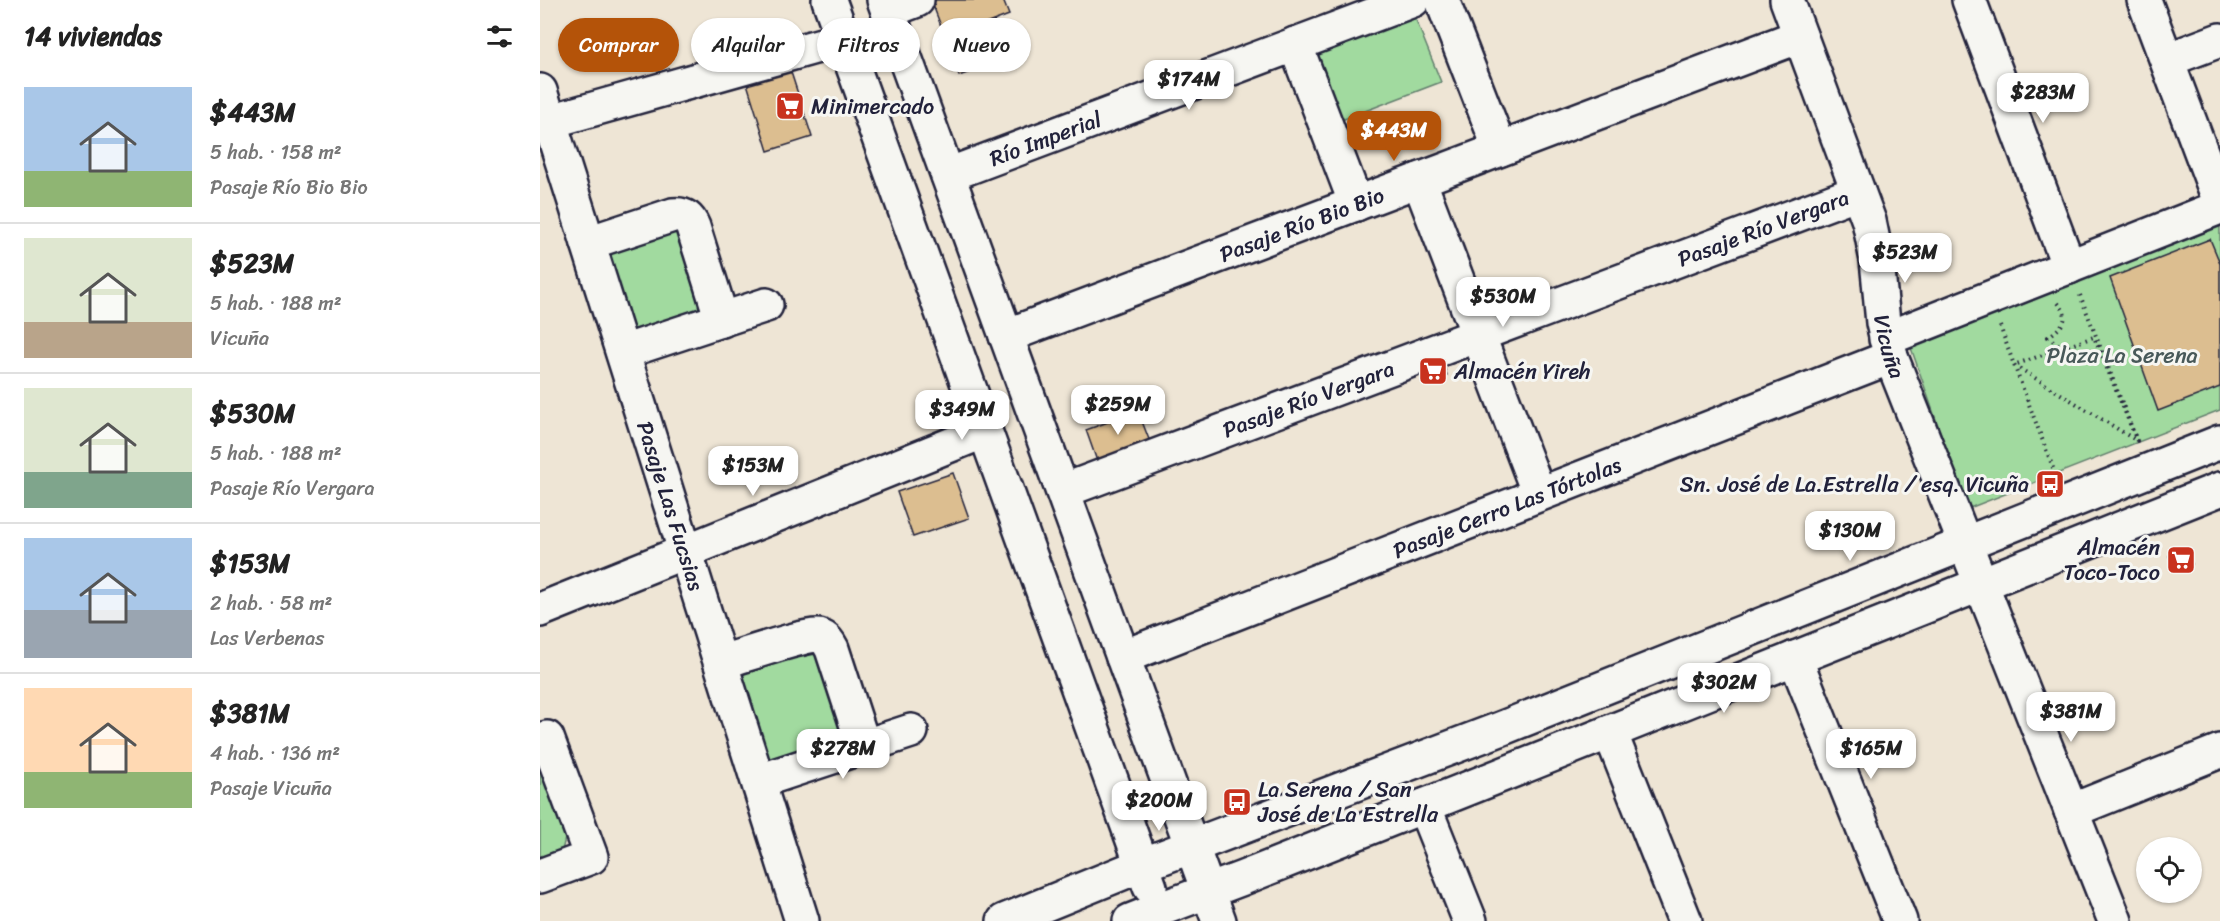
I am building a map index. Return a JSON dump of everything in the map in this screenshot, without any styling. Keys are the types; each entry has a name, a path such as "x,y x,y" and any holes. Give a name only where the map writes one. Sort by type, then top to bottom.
{"street":[{"path":"829,0 835,18"},
{"name":"Río Imperial","path":"948,175 1295,44 1355,10 1413,0"},
{"path":"1442,0 1500,149"},
{"name":"Vicuña","path":"1787,0 1869,221 1888,348 2071,811 2108,919"},
{"path":"1969,0 2069,267"},
{"path":"2144,0 2220,202"},
{"path":"896,4 948,175 1214,906"},
{"name":"Pasaje Río Bio Bio","path":"1006,336 1800,36"},
{"path":"2167,60 2220,40"},
{"path":"1295,44 1356,204"},
{"path":"543,113 817,45"},
{"path":"855,72 1142,866 1150,917 1214,906 1424,806 2220,489"},
{"name":"Pasaje Las Fucsias","path":"543,113 623,352 802,921"},
{"path":"1419,180 1539,495"},
{"name":"Pasaje Río Vergara","path":"1063,491 1858,192"},
{"name":"Pasaje Cerro Las Tórtolas","path":"1123,657 1539,495 1888,348 1990,298 2220,207"},
{"path":"588,243 673,215 685,216 693,227 722,320"},
{"path":"623,352 766,305"},
{"path":"540,610 985,431"},
{"path":"1004,921 1511,725 2220,442"},
{"path":"722,662 813,635 823,638 829,642 832,649 864,747"},
{"path":"1795,658 1900,921"},
{"path":"759,781 911,731"},
{"path":"1610,732 1685,921"},
{"path":"540,741 548,738 591,857 540,876"},
{"path":"2071,811 2220,751"},
{"path":"1424,806 1470,921"}],"path":[{"path":"2069,267 2136,441"},
{"path":"1990,298 2055,473 2065,469"},
{"path":"2056,301 2065,310 2066,318 2048,337 2062,347"},
{"path":"2014,365 2094,337 2136,441"},
{"path":"2014,365 2136,441"},
{"path":"2126,445 2136,441"}],"green space":[{"path":"1414,15 1441,82 1339,121 1313,54"},
{"name":"Plaza La Serena","path":"2220,222 2220,410 1967,509 1910,345"},
{"path":"684,226 706,301 701,314 633,335 603,244"},
{"path":"814,644 852,733 767,767 737,673"},
{"path":"540,768 566,834 561,855 540,862"}],"building":[{"path":"931,0 1003,0 1009,15 1001,18 938,18"},
{"path":"760,72 791,72 812,137 768,151 745,77"},
{"path":"958,72 970,72 959,76"},
{"path":"2210,239 2220,263 2220,387 2158,411 2110,278"},
{"name":"Almacén Yireh","path":"1441,358 1447,375 1426,383 1419,367"},
{"path":"1138,411 1150,442 1097,461 1086,430"},
{"path":"953,473 969,518 913,537 897,492"},
{"name":"Almacén Toco-Toco","path":"2185,549 2192,564 2176,571 2169,556"}],"place":[{"name":"Minimercado","path":"790,106"},
{"name":"Almacén Yireh","path":"1433,371"},
{"name":"Sn. José de La.Estrella / esq. Vicuña","path":"2050,484"},
{"name":"Almacén Toco-Toco","path":"2181,560"},
{"name":"La Serena / San José de La Estrella","path":"1237,802"}]}
